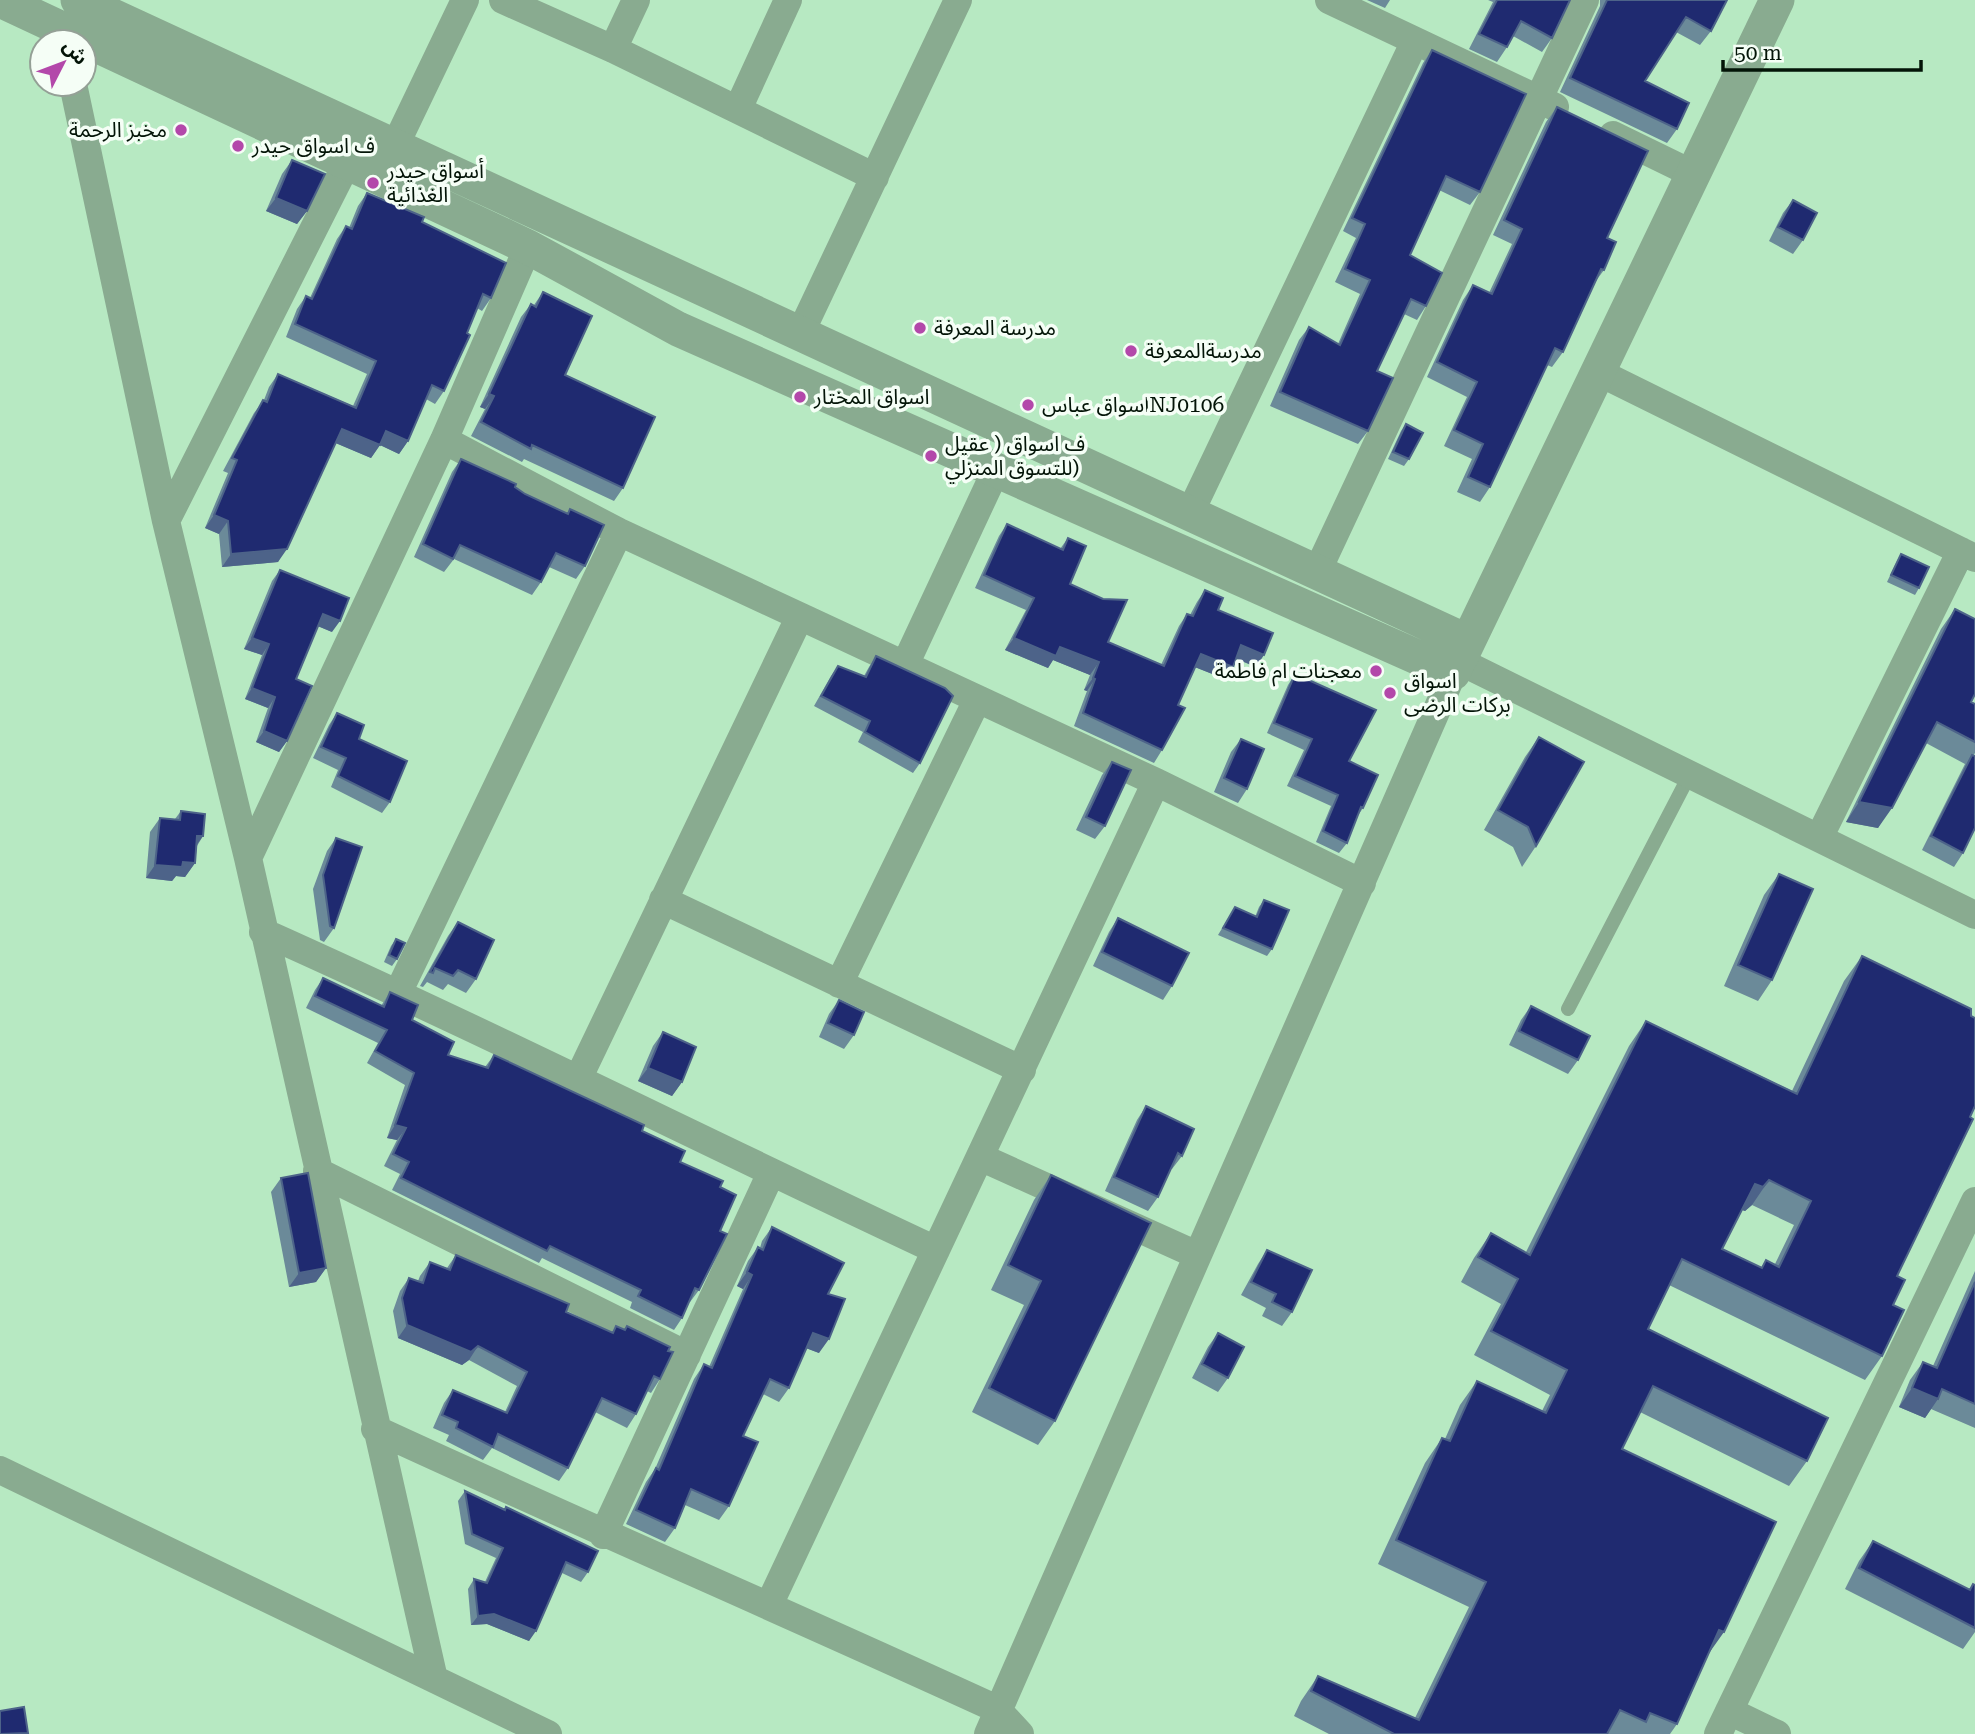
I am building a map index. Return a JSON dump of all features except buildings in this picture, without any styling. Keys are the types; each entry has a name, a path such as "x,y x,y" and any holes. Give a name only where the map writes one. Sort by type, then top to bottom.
{"street":[{"path":"0,0 394,148 1317,572 1460,659"},
{"path":"394,148 465,0"},
{"path":"503,0 613,49 875,177"},
{"path":"613,49 636,0"},
{"path":"738,109 788,0"},
{"path":"800,334 958,0"},
{"path":"1329,0 1693,174"},
{"path":"1317,572 1585,0"},
{"path":"992,1722 1460,659 1777,0"},
{"path":"67,24 347,163 528,247 678,330 996,470 1460,659 1975,915"},
{"path":"1190,513 1415,41"},
{"path":"76,98 166,521 248,858 262,932 434,1679"},
{"path":"166,521 347,163"},
{"path":"248,858 444,439 528,247"},
{"path":"678,330 695,286"},
{"path":"1598,373 1968,555 1819,838"},
{"path":"444,439 619,532 904,667 1156,782 1362,883"},
{"path":"904,667 996,470"},
{"path":"398,993 619,532"},
{"path":"579,1077 799,618"},
{"path":"839,984 977,700"},
{"path":"769,1605 1156,782"},
{"path":"663,900 1022,1070"},
{"path":"262,932 579,1077 771,1174 936,1250"},
{"path":"980,1157 1197,1255"},
{"path":"317,1171 687,1355"},
{"path":"603,1535 771,1174"},
{"path":"1777,1734 1723,1723 1975,1200"},
{"path":"375,1429 603,1535 769,1605 992,1722 1020,1734"},
{"path":"0,1470 548,1734"}],"lane":[{"path":"1568,1009 1689,774"}],"place":[{"name":"مخبز الرحمة","path":"181,130"},
{"name":"ف اسواق حيدر","path":"238,146"},
{"name":"أسواق حيدر الغذائية","path":"373,183"},
{"name":"مدرسة المعرفة","path":"920,328"},
{"name":"مدرسةالمعرفة","path":"1131,351"},
{"name":"اسواق المختار","path":"800,397"},
{"name":"اسواق عباسNJ0106","path":"1028,405"},
{"name":"ف اسواق ( عقيل للتسوق المنزلي)","path":"931,456"},
{"name":"معجنات ام فاطمة","path":"1376,671"},
{"name":"اسواق بركات الرضى","path":"1390,693"}]}
